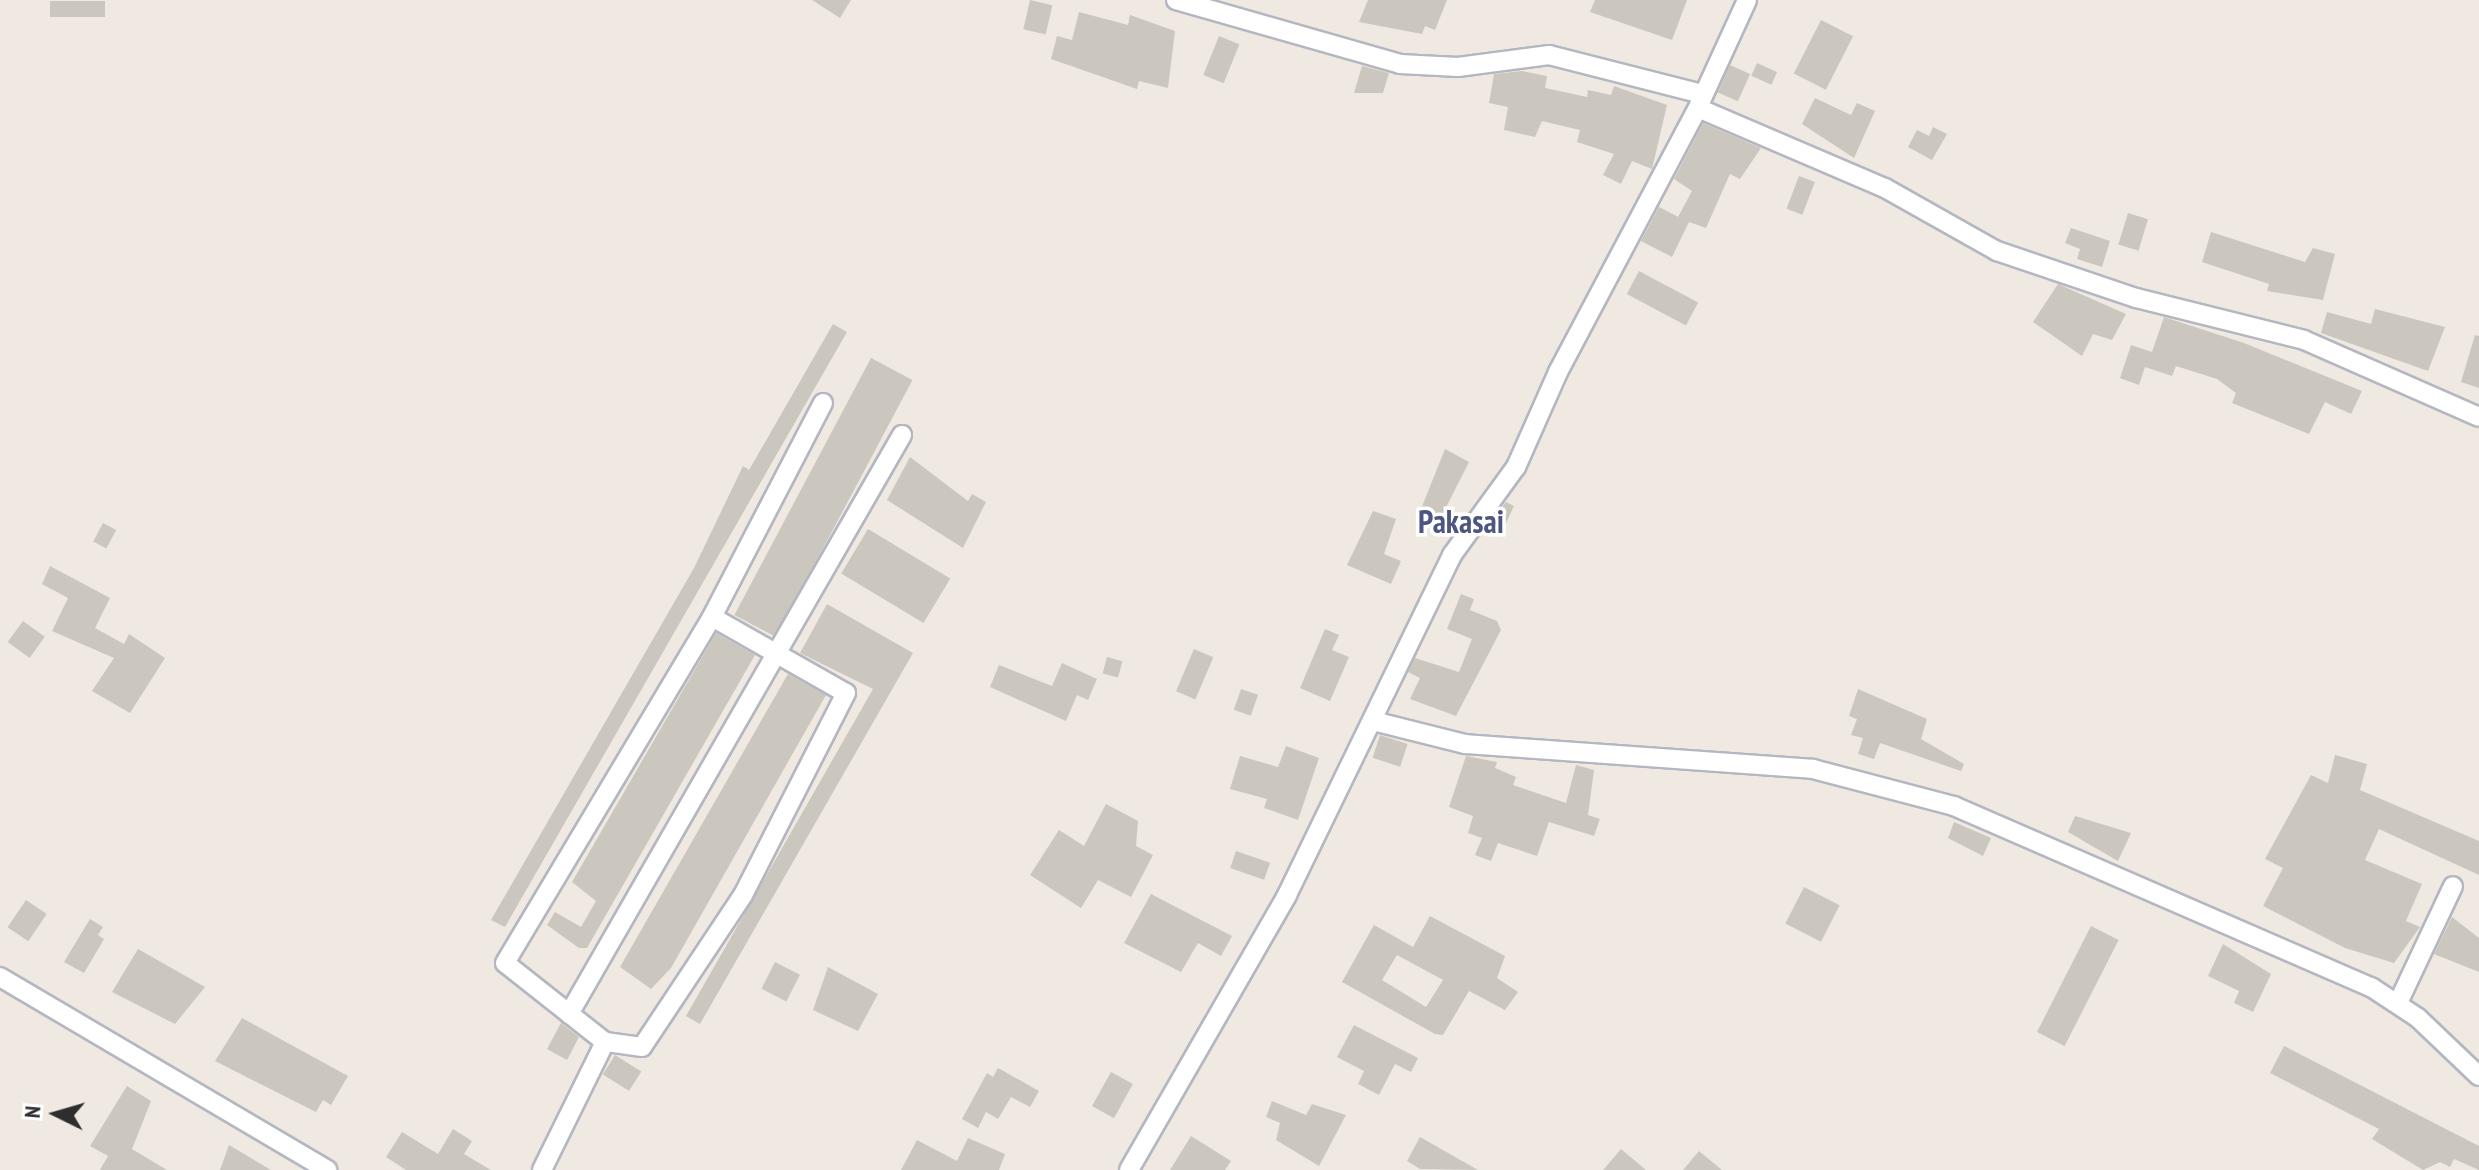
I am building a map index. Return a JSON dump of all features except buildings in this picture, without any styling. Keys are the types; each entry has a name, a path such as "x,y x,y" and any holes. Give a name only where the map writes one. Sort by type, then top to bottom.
{"street":[{"path":"1176,0 1400,64 1458,67 1549,55 1700,101 1885,188 1997,251 2136,298 2304,340 2479,417"},
{"path":"1129,1170 1240,983 1373,721 1452,555 1516,467 1558,372 1700,101 1747,0"},
{"path":"712,617 846,693 743,895 642,1047 605,1042 505,963 712,617 823,403"},
{"path":"569,1014 902,435"},
{"path":"1373,721 1451,743 1729,759 1890,786 1988,819 2398,1003 2479,1076"},
{"path":"2398,1003 2453,886"},
{"path":"0,977 327,1170"},
{"path":"542,1170 605,1042"}],"district":[{"name":"Pakasai","path":"1461,521"}]}
